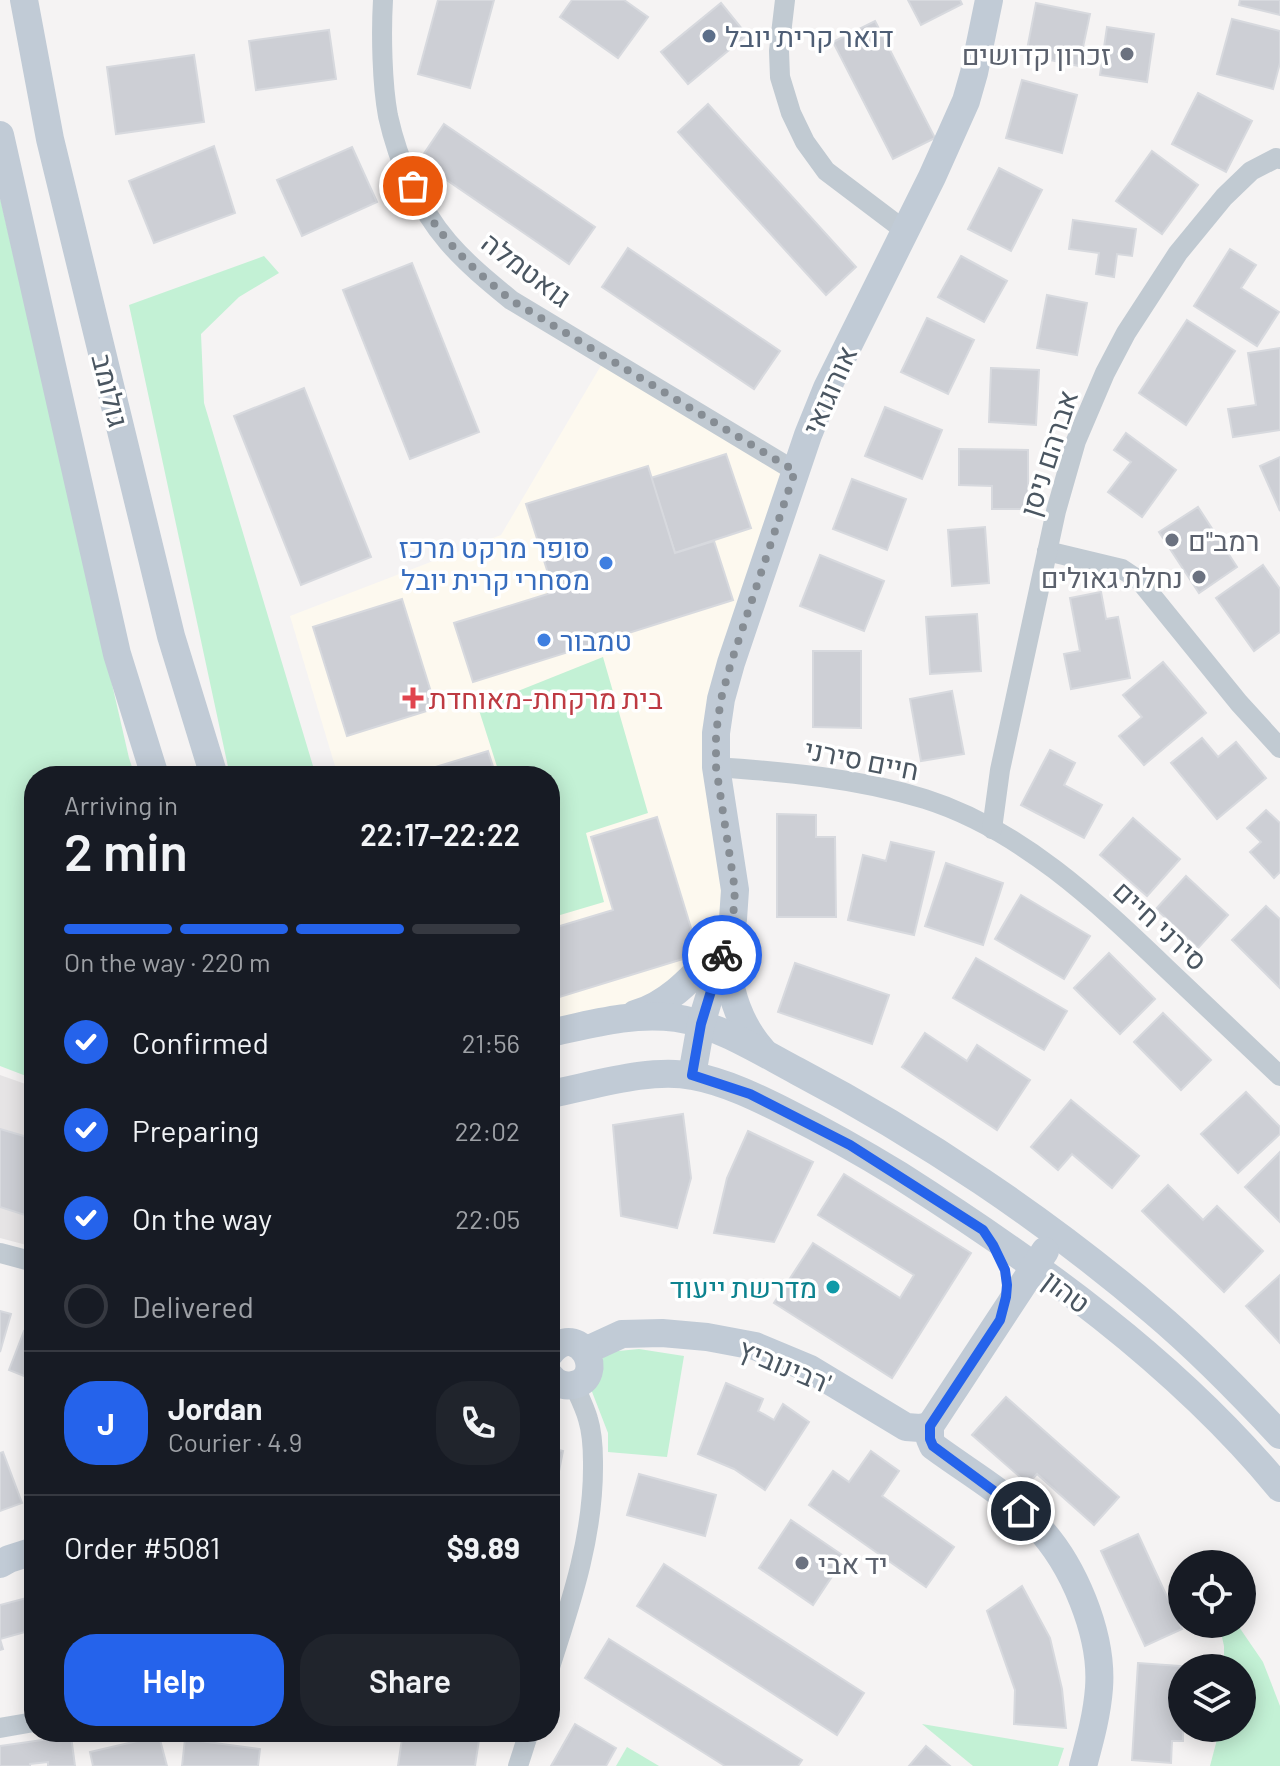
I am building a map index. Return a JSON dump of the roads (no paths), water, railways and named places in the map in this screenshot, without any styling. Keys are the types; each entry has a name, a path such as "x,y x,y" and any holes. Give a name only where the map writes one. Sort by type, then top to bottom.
{"main road":[{"name":"גולומב","path":"24,0 50,139 167,621 211,766"},
{"name":"אורוגואי","path":"692,1075 701,1024 733,919 735,890 716,767 716,733 721,699 795,471 827,388 932,177 966,101 989,0"},
{"name":"גולומב","path":"0,135 117,654 152,766"},
{"path":"629,1016 651,1010 674,994 727,941"},
{"path":"727,941 728,974 735,1003 748,1032 767,1055"},
{"name":"טהון","path":"560,1031 629,1016 676,1018 701,1024 847,1097 1056,1234 1155,1312 1236,1388 1280,1435"},
{"name":"טהון","path":"560,1092 617,1079 692,1075 750,1094 850,1145 983,1230 1089,1307 1207,1410 1280,1488"},
{"path":"983,1230 1005,1270 1006,1297 1000,1320"},
{"path":"1056,1234 930,1426 930,1439 933,1446 1036,1524 1052,1544 1087,1607 1096,1645 1099,1684 1094,1728 1083,1766"},
{"name":"רבינוביץ'","path":"585,1351 622,1334 662,1333 707,1337 755,1346 810,1369 906,1427 930,1426"},
{"path":"560,1345 573,1343 589,1357 586,1377 562,1380"},
{"path":"0,1564 24,1554"}],"street":[{"name":"גואטמלה","path":"383,0 388,115 405,169 420,202 447,240 478,273 511,300 795,471"},
{"path":"784,5 779,51 780,77 791,113 805,142 826,171 904,230"},
{"name":"אברהם ניסן","path":"992,829 1000,770 1056,511 1076,441 1105,373 1126,333 1178,253 1224,197 1251,171 1276,158 1280,159"},
{"path":"1047,551 1122,569 1140,581 1239,703 1280,748"},
{"name":"חיים סירני","path":"716,767 799,773 880,787 928,800 992,829"},
{"name":"סירני חיים","path":"992,829 1040,860 1108,913 1280,1076"},
{"path":"0,1253 24,1259"},
{"path":"560,1634 581,1565 593,1491 589,1421 562,1380"},
{"path":"0,1728 24,1724"},
{"path":"518,1766 526,1742"}],"place":[{"name":"דואר קרית יובל","path":"709,36"},
{"name":"זכרון קדושים","path":"1127,54"},
{"name":"רמב\"ם","path":"1172,540"},
{"name":"סופר מרקט מרכז מסחרי קרית יובל","path":"606,563"},
{"name":"נחלת גאולים","path":"1199,577"},
{"name":"טמבור","path":"544,640"},
{"name":"בית מרקחת-מאוחדת","path":"413,698"},
{"name":"מדרשת ייעוד","path":"833,1287"},
{"name":"יד אבי","path":"802,1563"}]}
